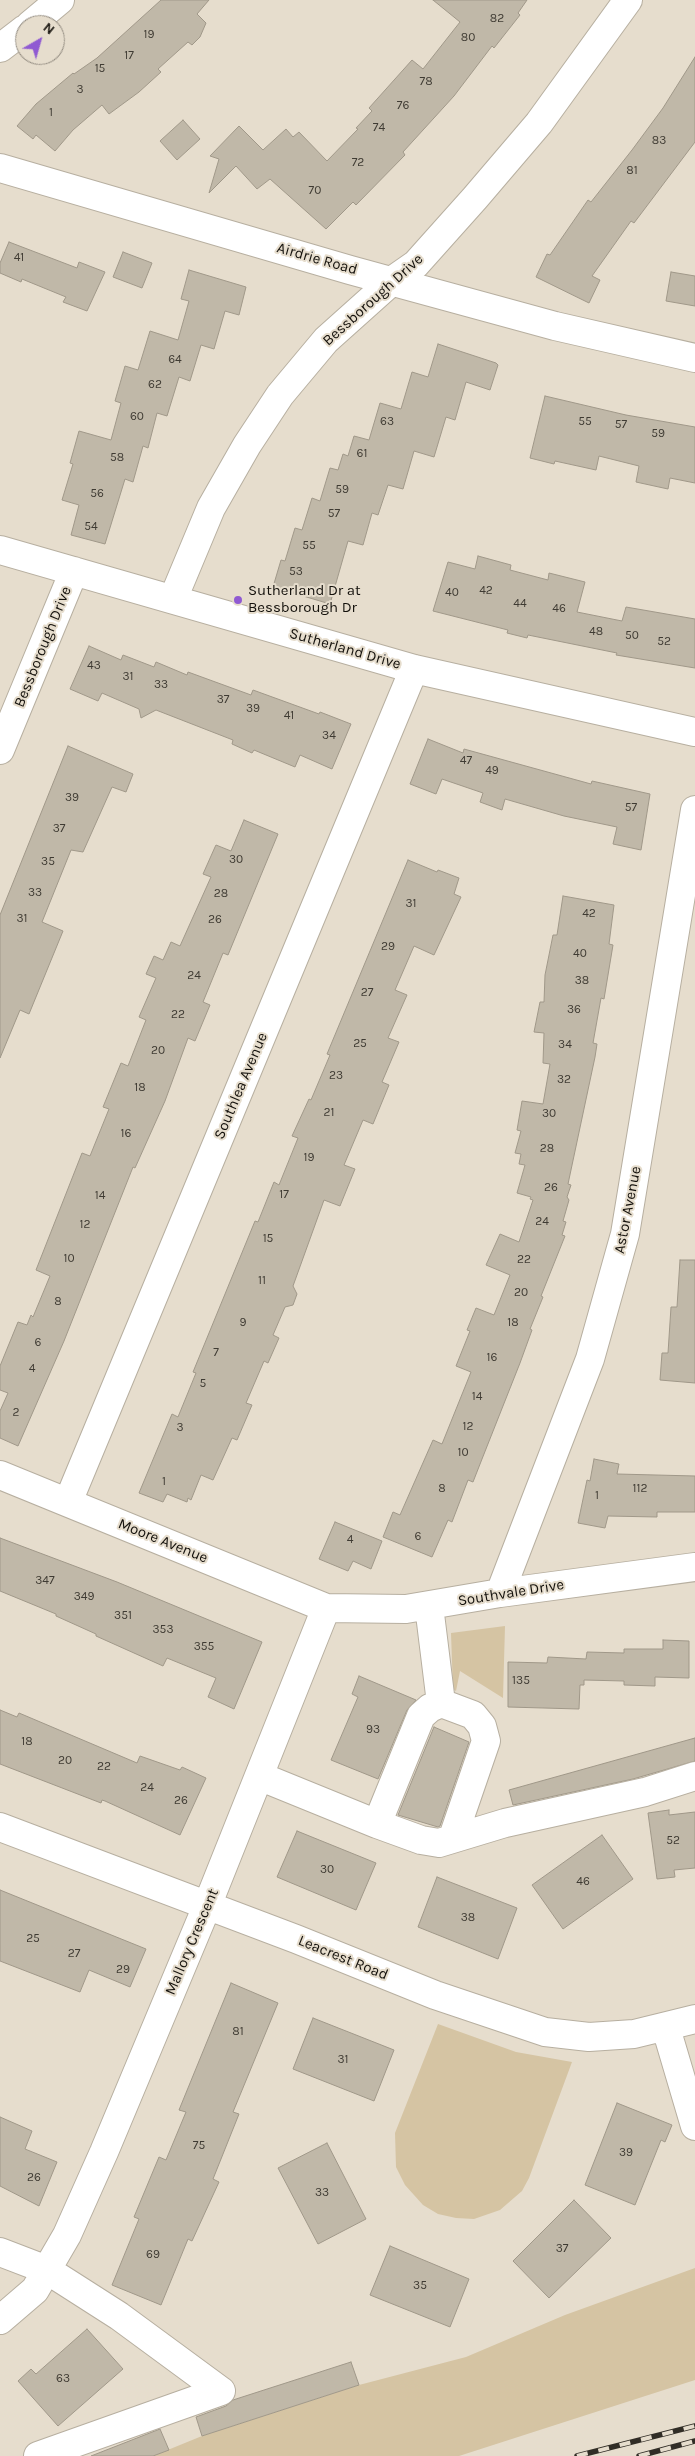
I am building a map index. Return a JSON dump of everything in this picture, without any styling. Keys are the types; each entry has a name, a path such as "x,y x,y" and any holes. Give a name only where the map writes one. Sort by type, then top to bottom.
{"street":[{"path":"42,15 60,0"},
{"name":"Bessborough Drive","path":"173,599 211,508 247,444 280,395 326,340 393,280 416,264 539,123 628,0"},
{"path":"0,48 15,37"},
{"name":"Airdrie Road","path":"0,168 350,270 393,280 555,326 695,358"},
{"name":"Sutherland Drive","path":"0,550 414,669 695,732"},
{"name":"Bessborough Drive","path":"0,750 74,571"},
{"name":"Southlea Avenue","path":"68,1502 414,669"},
{"name":"Astor Avenue","path":"500,1593 590,1359 625,1234 695,810"},
{"name":"Moore Avenue","path":"0,1475 326,1608"},
{"name":"Southvale Drive","path":"326,1608 406,1609 500,1593 695,1568"},
{"path":"429,1606 441,1703"},
{"name":"Mallory Crescent","path":"0,2320 35,2290 67,2235 104,2152 207,1906 326,1608"},
{"path":"376,1824 421,1716 430,1708 441,1703 473,1714 482,1726 486,1741 453,1837"},
{"path":"259,1776 376,1824 420,1840 439,1843 453,1837 529,1817 645,1792 695,1776"},
{"name":"Leacrest Road","path":"0,1827 435,1995 545,2032 589,2037 634,2034 695,2020"},
{"path":"666,2028 695,2126"},
{"path":"0,2252 47,2270 120,2316 221,2391 38,2456"}],"shaded area":[{"path":"505,1626 503,1698 460,1671 456,1691 453,1689 451,1633"},
{"path":"438,2024 516,2052 572,2062 529,2178 522,2191 500,2210 474,2219 438,2214 423,2205 405,2185 396,2167 395,2133"},
{"path":"695,2268 695,2380 459,2456 153,2456 202,2436 359,2385 466,2357 565,2315"}],"building":[{"path":"161,0 209,0 197,14 206,23 200,37 192,45 188,42 158,69 161,72 139,92 109,114 102,105 73,130 55,151 36,135 33,139 17,126 36,104 73,73 97,58"},
{"path":"433,0 527,0 518,13 520,15 494,48 492,46 454,96 403,152 405,155 356,205 353,202 326,229 270,179 257,189 236,166 209,193 219,159 210,156 239,126 263,150 286,129 293,137 299,132 327,161 358,129 356,128 372,111 369,108 412,60 423,69 460,22"},
{"path":"695,57 695,142 634,223 631,221 592,276 600,280 589,303 536,277 547,254 550,255 588,200 591,202 632,150 663,108"},
{"path":"183,120 200,139 177,160 160,141"},
{"path":"9,242 77,268 79,262 105,272 87,311 63,302 66,297 22,279 21,282 0,273 0,263"},
{"path":"123,252 152,263 142,288 113,277"},
{"path":"189,270 246,287 239,315 225,311 214,349 201,345 190,381 179,377 167,416 157,413 148,448 143,446 133,482 125,479 105,544 71,535 79,505 62,500 73,464 70,463 79,431 111,440 121,403 115,401 125,366 138,370 150,331 178,340 189,301 181,299"},
{"path":"671,272 695,276 695,306 666,301"},
{"path":"438,344 496,363 498,365 490,390 466,382 455,420 446,417 434,457 414,451 403,489 388,485 378,515 372,513 363,545 348,541 330,604 273,587 281,560 285,561 295,528 302,530 312,498 320,501 330,468 338,470 343,454 348,456 354,436 369,440 380,403 401,409 412,372 428,377"},
{"path":"545,396 626,415 695,427 695,483 670,478 668,489 636,482 639,466 599,456 596,470 555,461 554,464 530,458"},
{"path":"478,556 511,565 510,570 548,580 549,573 585,582 577,612 622,621 626,607 695,619 695,668 616,655 617,653 528,635 527,638 507,633 508,630 433,611 448,562 475,569"},
{"path":"89,646 121,660 123,655 154,667 156,662 187,675 188,672 251,695 253,690 351,724 332,769 300,755 295,767 254,750 252,753 232,744 233,740 156,710 141,718 139,709 102,693 98,701 70,689"},
{"path":"428,739 463,753 464,749 591,784 592,781 650,794 641,850 613,844 617,827 564,816 505,799 502,810 480,802 483,793 442,779 436,794 410,784"},
{"path":"68,746 133,774 126,792 112,787 83,852 71,850 42,922 63,931 29,1014 20,1010 0,1058 0,915"},
{"path":"244,820 278,834 228,955 223,953 203,1002 210,1005 195,1041 188,1038 165,1101 135,1168 133,1167 64,1341 18,1446 0,1438 0,1411 8,1393 0,1390 0,1366 18,1322 27,1325 31,1315 33,1317 50,1276 36,1270 82,1153 90,1156 109,1109 103,1107 121,1063 128,1066 146,1020 139,1017 156,978 146,974 154,956 163,960 171,942 180,946 211,877 203,874 216,845 231,851"},
{"path":"408,860 437,872 438,870 459,878 454,894 461,897 434,955 414,946 395,990 407,995 388,1038 399,1042 382,1082 389,1085 373,1124 363,1120 344,1165 355,1169 340,1206 324,1200 293,1286 297,1294 293,1305 285,1307 273,1335 279,1338 268,1363 264,1361 246,1403 252,1405 237,1440 232,1438 213,1480 201,1475 191,1500 188,1498 187,1502 167,1494 163,1502 139,1493 172,1414 178,1417 196,1373 193,1372 255,1221 258,1222 274,1182 279,1185 298,1138 292,1136 309,1099 311,1100 330,1055 327,1054"},
{"path":"563,896 614,905 609,944 613,945 604,999 601,998 593,1043 597,1044 595,1057 568,1184 571,1185 567,1197 569,1200 563,1221 566,1222 562,1235 565,1236 541,1296 543,1297 530,1329 532,1330 520,1363 473,1482 468,1480 452,1522 448,1520 432,1557 383,1537 393,1512 400,1515 433,1440 442,1444 471,1372 456,1366 470,1331 467,1330 476,1308 494,1315 510,1275 486,1265 500,1234 519,1242 533,1200 530,1199 531,1197 517,1193 525,1165 519,1164 521,1154 515,1153 521,1131 517,1130 522,1101 543,1104 550,1064 543,1063 544,1033 534,1032 540,1002 544,1002 545,975 553,935 557,935"},
{"path":"680,1260 695,1260 695,1383 660,1380 662,1353 668,1353 671,1307 677,1307"},
{"path":"594,1459 619,1464 617,1474 695,1476 695,1512 657,1512 657,1517 608,1516 605,1528 578,1523 587,1480 590,1481"},
{"path":"335,1522 382,1541 371,1569 353,1561 348,1571 319,1559"},
{"path":"0,1538 117,1582 262,1642 234,1709 208,1697 216,1678 167,1658 163,1666 96,1636 96,1634 56,1616 56,1614 0,1591"},
{"path":"663,1640 689,1641 689,1678 655,1677 655,1686 624,1685 624,1681 584,1680 584,1685 580,1685 579,1709 508,1707 508,1662 547,1663 548,1657 586,1659 587,1652 624,1653 624,1649 663,1649"},
{"path":"359,1676 416,1700 407,1710 378,1779 331,1760 358,1697 352,1694"},
{"path":"0,1710 17,1717 19,1713 137,1763 140,1756 180,1770 182,1767 206,1778 180,1835 105,1801 102,1800 101,1803 0,1764"},
{"path":"434,1727 469,1742 440,1826 438,1827 398,1815"},
{"path":"695,1738 695,1761 633,1779 513,1805 509,1790"},
{"path":"669,1810 669,1815 695,1812 695,1868 674,1870 675,1877 657,1879 648,1813"},
{"path":"297,1831 376,1863 356,1910 277,1877"},
{"path":"602,1835 633,1879 563,1929 532,1885"},
{"path":"437,1877 517,1908 498,1959 418,1927"},
{"path":"0,1890 146,1949 130,1987 89,1970 80,1992 0,1961"},
{"path":"231,1983 278,2003 233,2112 239,2114 213,2179 219,2182 192,2241 188,2239 161,2305 112,2285 139,2219 134,2217 159,2157 166,2160 186,2112 179,2110"},
{"path":"313,2018 394,2050 374,2101 293,2069"},
{"path":"617,2103 672,2125 665,2142 661,2140 635,2205 585,2185"},
{"path":"0,2117 32,2131 25,2149 57,2162 39,2206 0,2186"},
{"path":"327,2143 366,2219 318,2244 278,2168"},
{"path":"574,2200 611,2238 549,2298 513,2261"},
{"path":"390,2246 469,2279 450,2327 370,2295"},
{"path":"87,2329 123,2369 58,2426 18,2381 31,2369 36,2374"},
{"path":"351,2362 359,2385 202,2436 196,2417 226,2406 233,2400"},
{"path":"160,2429 169,2450 153,2456 91,2456"}],"railway":[{"path":"577,2456 695,2426"},
{"path":"639,2456 695,2441"}],"place":[{"name":"Sutherland Dr at Bessborough Dr","path":"238,600"}]}
